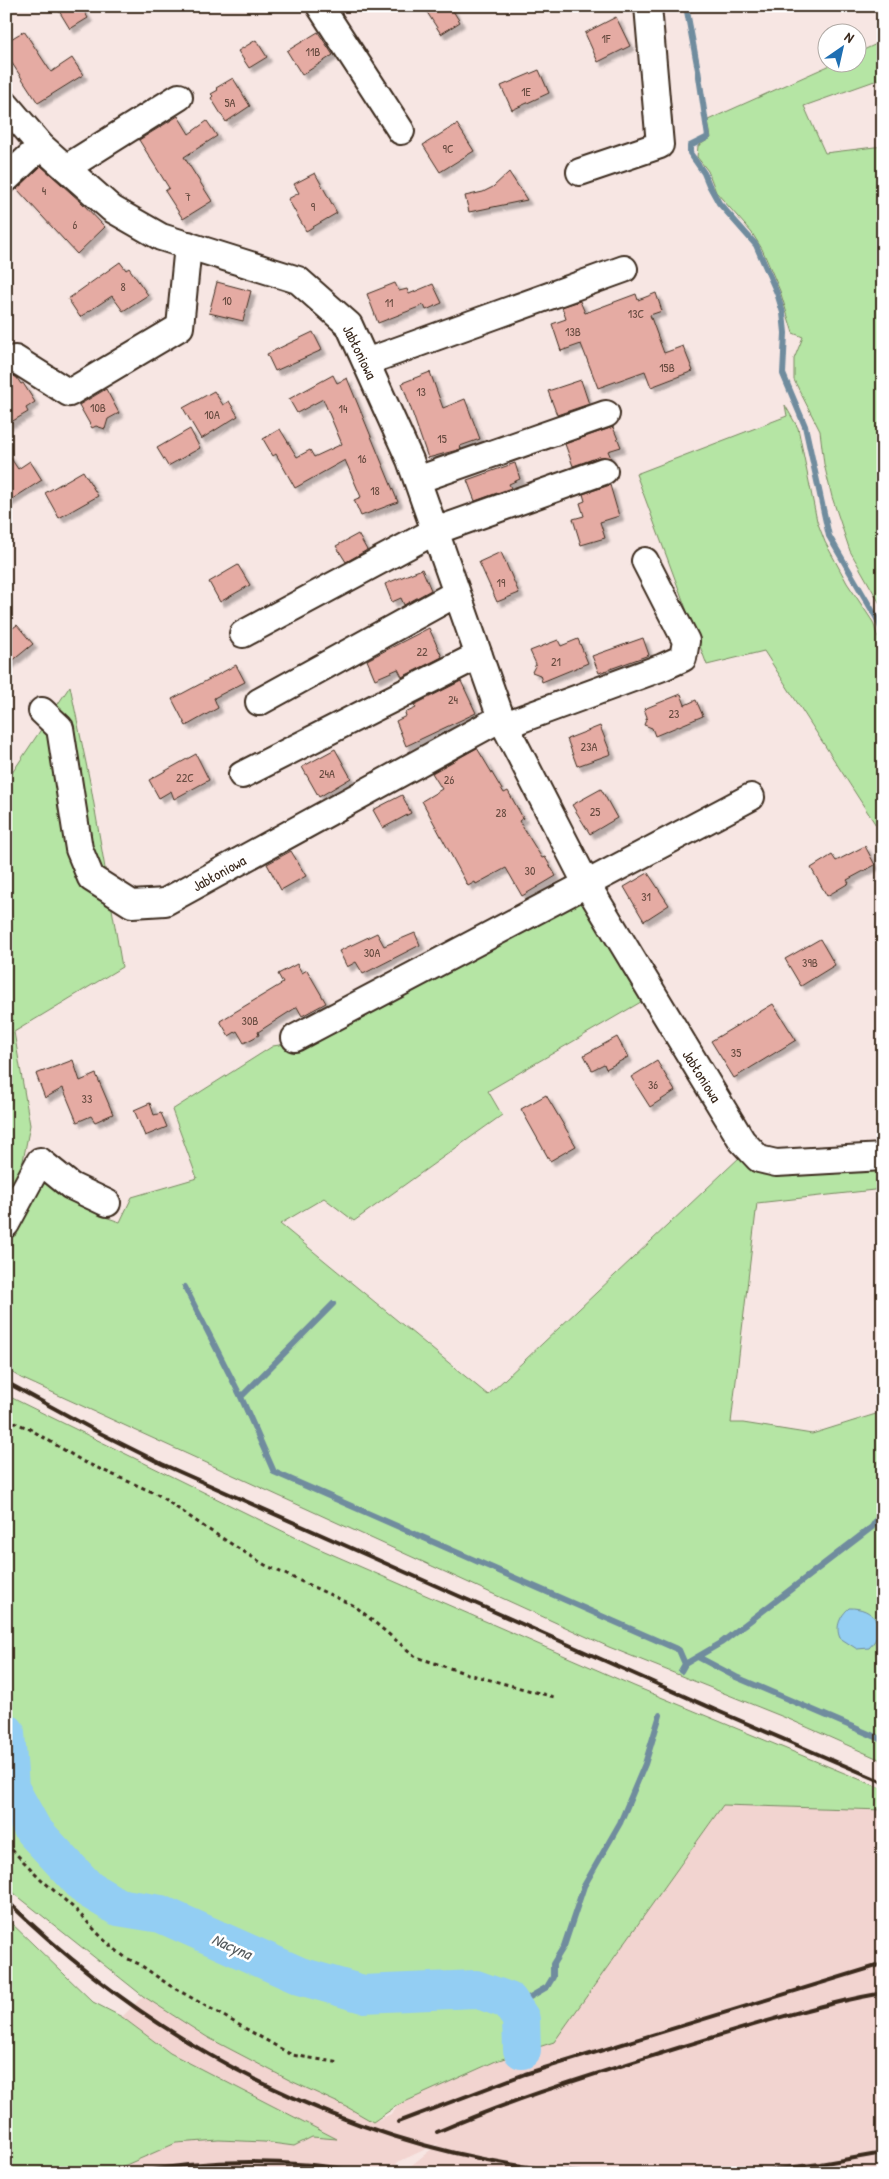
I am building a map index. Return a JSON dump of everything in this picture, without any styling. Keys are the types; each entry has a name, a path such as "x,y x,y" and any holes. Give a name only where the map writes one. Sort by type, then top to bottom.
{"street":[{"path":"320,6 401,131"},
{"path":"580,172 660,146 648,6"},
{"path":"66,168 179,97"},
{"name":"Jabłoniowa","path":"6,105 41,146 112,209 161,237 298,280 349,325 410,460 503,722 586,883 742,1141 760,1159 776,1164 883,1157"},
{"path":"6,179 41,146"},
{"path":"15,359 69,393 180,327 188,245"},
{"path":"366,362 624,268"},
{"path":"417,480 606,414"},
{"path":"243,634 435,531 604,471"},
{"path":"503,722 663,667 683,658 686,641 645,562"},
{"path":"259,702 457,593"},
{"path":"242,775 479,655"},
{"name":"Jabłoniowa","path":"42,711 60,728 79,849 91,878 132,904 165,902 503,722"},
{"path":"295,1038 751,797"},
{"path":"6,1224 36,1154 71,1186 107,1203"}],"path":[{"path":"6,1418 28,1428 84,1462 157,1494 265,1565 355,1606 416,1657 468,1674 554,1697"},
{"path":"6,1844 76,1910 107,1944 126,1958 139,1964 176,1990 292,2055 341,2063"}],"shaded area":[{"path":"723,1805 883,1810 883,2173 402,2173 439,2143 398,2162 390,2173 94,2173 126,2165 176,2143 219,2140 264,2142 294,2146 312,2137 336,2139 170,2053 122,2017 143,1996 207,2037 347,2107 378,2120 393,2113 398,2105 496,2061 554,2042"}],"green space":[{"path":"881,42 883,44 883,78 804,106 825,153 883,146 883,609 850,551 832,497 824,464 820,431 794,380 794,359 803,337 793,333 780,291 762,249 752,233 716,192 708,171 697,157 698,146 711,138 708,120 816,72 866,72 866,49"},
{"path":"785,405 798,428 817,521 825,542 847,583 873,622 883,654 883,836 764,651 707,665 636,474 787,416"},
{"path":"70,686 91,787 122,967 14,1032 30,1125 23,1161 23,1172 6,1199 6,782"},
{"path":"581,897 646,999 488,1091 502,1115 354,1221 324,1198 280,1224 488,1395 741,1156 883,1168 883,1189 757,1203 731,1423 743,1423 812,1434 879,1413 883,1410 883,1761 791,1720 609,1647 21,1378 6,1369 6,1243 42,1180 105,1217 120,1222 132,1197 197,1178 172,1110 273,1046 316,1039"},
{"path":"6,1395 313,1546 634,1686 883,1789 883,1810 723,1805 554,2042 496,2061 398,2105 373,2122 347,2107 291,2081 207,2037 143,1996 15,1894 6,1884"},
{"path":"6,1918 93,2002 122,2017 170,2053 337,2139 312,2137 294,2146 264,2142 219,2140 176,2143 126,2165 97,2173 6,2173"}],"water":[{"path":"849,1608 865,1611 876,1620 878,1633 869,1648 857,1649 840,1638 839,1622"}],"building":[{"path":"56,6 81,6 88,18 70,29"},
{"path":"423,6 450,6 460,22 441,34"},
{"path":"616,17 630,46 598,62 585,33"},
{"path":"24,31 51,72 72,58 83,75 38,103 6,54 6,42"},
{"path":"318,32 333,55 302,75 287,51"},
{"path":"256,40 267,57 249,68 238,51"},
{"path":"539,70 549,93 512,110 501,86"},
{"path":"233,78 250,106 226,122 211,98 213,96 211,94 218,90 216,88"},
{"path":"178,116 189,134 207,121 217,136 184,157 212,201 183,219 165,191 169,188 139,140"},
{"path":"457,124 474,151 440,172 423,145"},
{"path":"41,166 81,202 105,227 77,254 17,189"},
{"path":"509,172 527,200 469,212 465,196 483,192 493,187"},
{"path":"315,173 337,213 306,231 288,199 299,193 294,184"},
{"path":"120,262 126,270 129,268 148,295 123,311 112,296 80,317 68,299"},
{"path":"217,282 251,291 243,321 209,313"},
{"path":"395,283 399,291 407,289 409,294 433,284 442,303 426,310 424,305 378,323 367,294"},
{"path":"656,293 662,311 650,315 664,353 683,346 693,371 651,387 645,371 598,388 581,344 561,351 552,324 566,319 562,307 580,301 585,313 636,294 638,300"},
{"path":"313,332 322,350 275,371 267,354"},
{"path":"6,371 17,378 21,384 23,383 35,402 26,408 28,412 6,425"},
{"path":"430,372 443,408 465,399 480,439 460,446 461,449 428,458 402,383"},
{"path":"333,375 337,383 347,378 398,502 361,516 354,500 361,497 345,460 295,488 276,454 273,456 263,439 280,429 297,457 310,450 314,457 342,444 323,399 297,413 289,399"},
{"path":"581,380 589,404 557,415 548,391"},
{"path":"106,389 119,413 108,419 105,429 96,426 92,428 79,405"},
{"path":"214,391 223,405 229,401 238,416 201,439 183,408"},
{"path":"613,427 621,447 608,451 611,458 599,457 573,466 565,444"},
{"path":"190,429 200,448 168,466 157,448"},
{"path":"6,451 18,469 30,461 42,480 6,503"},
{"path":"515,463 520,479 509,484 511,488 475,501 467,480"},
{"path":"83,471 98,496 59,518 45,493"},
{"path":"610,485 619,516 600,522 605,538 581,545 573,519 584,516 580,503 585,501 583,494"},
{"path":"358,534 367,550 346,562 336,546"},
{"path":"501,552 519,593 497,602 479,562"},
{"path":"238,565 250,585 220,602 209,582"},
{"path":"422,569 431,590 404,605 401,598 392,602 385,584"},
{"path":"17,625 33,644 6,666 6,633"},
{"path":"429,628 442,657 402,677 398,669 375,679 367,660"},
{"path":"643,638 649,655 599,673 592,656"},
{"path":"578,639 588,663 542,682 540,675 532,672 536,664 530,651 558,640 561,646"},
{"path":"236,665 245,682 214,698 218,708 186,726 172,699"},
{"path":"461,681 476,713 406,746 396,721 406,716 405,713 416,708 414,705"},
{"path":"681,694 685,705 696,700 703,716 655,736 652,728 644,725 647,717 644,709"},
{"path":"600,726 611,754 577,766 567,739"},
{"path":"477,748 504,793 508,791 523,818 519,821 542,858 545,857 556,876 522,896 506,868 476,884 475,882 468,886 422,801 442,789 432,773"},
{"path":"335,749 351,778 319,797 302,767"},
{"path":"196,754 209,780 174,799 171,791 159,798 149,780"},
{"path":"601,789 617,818 590,834 572,805"},
{"path":"402,795 411,813 383,828 373,810"},
{"path":"865,846 875,865 847,880 849,883 827,896 811,868 832,855 836,861"},
{"path":"291,851 306,876 281,890 267,864"},
{"path":"648,873 669,905 644,921 624,887"},
{"path":"377,933 384,946 415,933 420,945 363,974 356,962 347,967 339,951"},
{"path":"820,939 835,965 801,986 785,959"},
{"path":"297,964 302,973 307,970 326,1003 302,1016 297,1007 258,1032 259,1035 244,1043 237,1031 229,1036 220,1021 283,983 278,974"},
{"path":"773,1004 796,1040 734,1078 711,1041"},
{"path":"617,1037 628,1057 606,1069 604,1064 592,1070 584,1055"},
{"path":"73,1060 80,1081 96,1074 113,1114 95,1122 91,1116 77,1122 63,1088 45,1098 36,1074"},
{"path":"657,1061 675,1091 650,1107 631,1077"},
{"path":"546,1095 576,1146 550,1161 521,1109"},
{"path":"150,1103 154,1115 161,1113 167,1127 145,1136 134,1110"}],"waterway":[{"path":"686,6 708,137 690,146 690,153 704,173 719,203 756,245 777,293 783,313 785,333 783,374 805,426 829,536 883,632"},
{"path":"185,1287 241,1397 274,1472 679,1650 685,1664 681,1671"},
{"path":"241,1397 333,1304"},
{"path":"685,1664 721,1643 872,1527 883,1510"},
{"path":"698,1657 736,1677 883,1740"},
{"path":"513,2007 547,1987 553,1977 553,1964 564,1946 584,1886 620,1823 645,1764 660,1715"},
{"name":"Nacyna","path":"6,1732 10,1788 33,1830 88,1889 118,1907 161,1914 300,1976 363,1994 476,1989 509,2001 521,2019 522,2050"}],"railway":[{"path":"6,1382 162,1464 720,1712 883,1782"},
{"path":"6,1900 67,1955 131,2004 199,2049 271,2087 345,2119 422,2145 502,2163 583,2173"},
{"path":"398,2122 525,2074 883,1964"},
{"path":"437,2132 528,2097 681,2047 806,2010 883,1993"},
{"path":"744,2173 820,2164 883,2153"},
{"path":"134,2173 192,2165 252,2162 311,2165 369,2173"}]}
